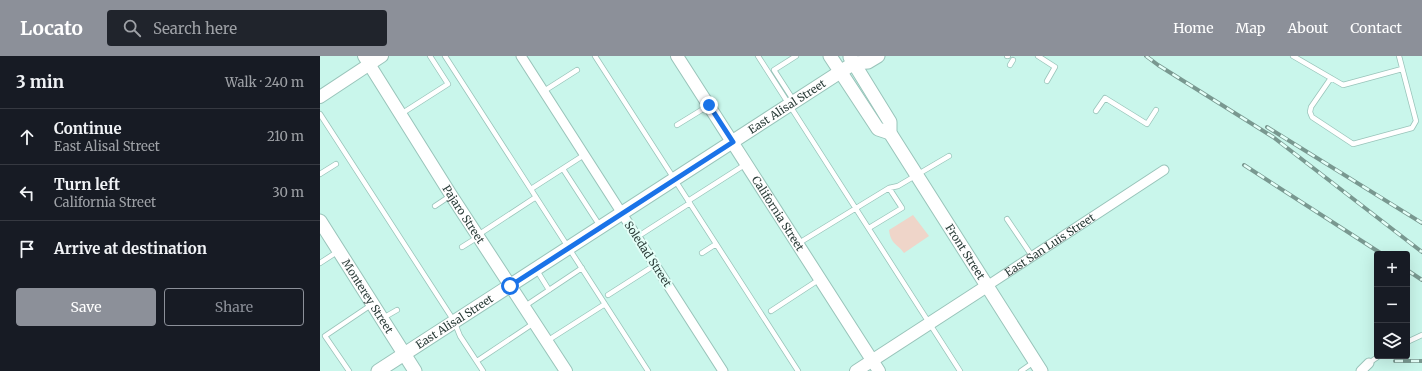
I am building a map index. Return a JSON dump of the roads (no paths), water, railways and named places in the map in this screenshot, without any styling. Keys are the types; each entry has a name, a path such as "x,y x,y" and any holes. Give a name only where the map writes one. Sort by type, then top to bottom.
{"main road":[{"name":"Front Street","path":"830,56 878,129 890,133"},
{"name":"East Alisal Street","path":"378,371 841,72 854,58 868,62 878,56"},
{"name":"Front Street","path":"854,58 890,122 890,133 1038,366"},
{"name":"Monterey Street","path":"320,221 415,371"}],"street":[{"path":"320,97 367,60 382,56"},
{"name":"Soledad Street","path":"521,56 723,371"},
{"name":"California Street","path":"677,56 879,371"},
{"name":"Pajaro Street","path":"367,60 451,196 535,322 564,370"},
{"name":"East San Luis Street","path":"856,371 1164,170"},
{"path":"1361,371 1369,363"}],"lane":[{"path":"401,114 448,84 430,56"},
{"path":"445,56 648,371"},
{"path":"595,56 798,371"},
{"path":"758,56 792,103"},
{"path":"796,56 774,70 792,103 856,208 960,371"},
{"path":"1038,56 1055,67 1047,81"},
{"path":"1294,56 1343,85 1402,69"},
{"path":"1331,78 1311,107 1310,112 1312,117 1353,144 1412,128 1416,121 1398,56"},
{"path":"1010,65 1013,60"},
{"path":"544,91 577,70"},
{"path":"1096,112 1105,98 1147,124 1156,110"},
{"path":"677,125 709,105"},
{"path":"320,114 454,322 460,336 483,371"},
{"path":"531,189 584,156"},
{"path":"798,244 889,188 898,186 949,156"},
{"path":"637,237 747,163"},
{"path":"320,174 336,164"},
{"path":"563,169 600,227"},
{"path":"869,228 902,208 889,188"},
{"path":"435,206 451,196"},
{"path":"462,247 536,197"},
{"path":"1007,219 1032,256"},
{"path":"702,253 716,244"},
{"path":"320,263 339,251"},
{"path":"608,295 655,265"},
{"path":"524,306 582,268"},
{"path":"536,269 550,290"},
{"path":"771,311 821,279"},
{"path":"349,371 325,336 372,304"},
{"path":"547,341 605,304"},
{"path":"382,319 397,310"},
{"path":"477,361 535,322"},
{"path":"1410,341 1422,335"},
{"path":"1369,363 1375,359"},
{"path":"1020,371 1038,366"}],"railway":[{"path":"1146,56 1273,137 1422,252"},
{"path":"1267,127 1422,223"},
{"path":"1244,165 1377,251"},
{"path":"1410,272 1422,280"},
{"path":"1395,361 1422,361"}]}
